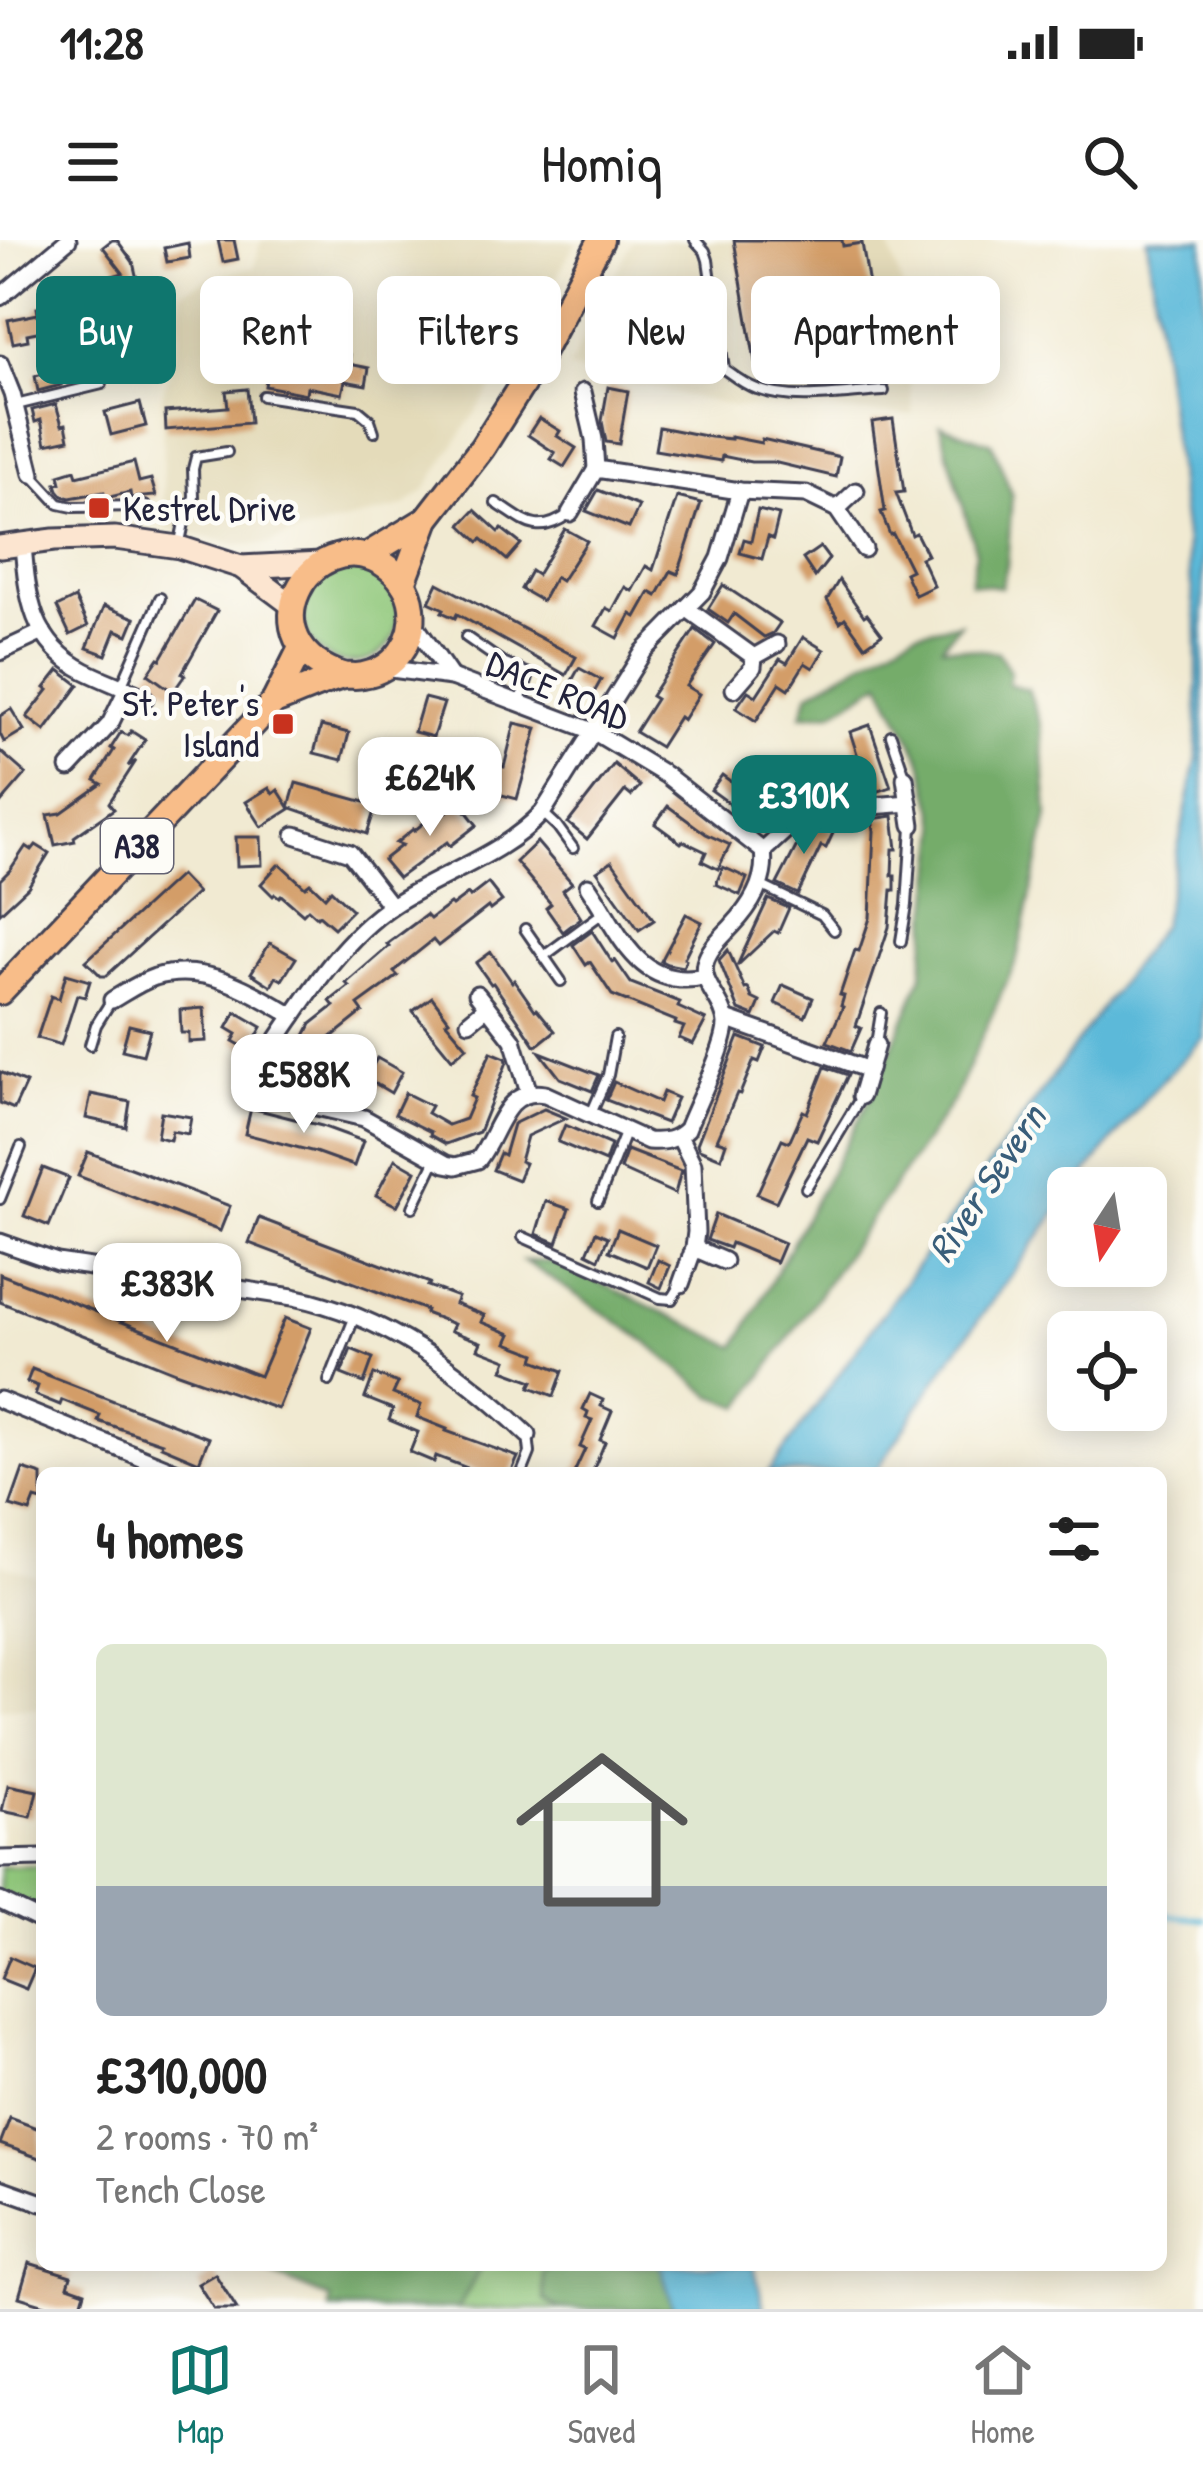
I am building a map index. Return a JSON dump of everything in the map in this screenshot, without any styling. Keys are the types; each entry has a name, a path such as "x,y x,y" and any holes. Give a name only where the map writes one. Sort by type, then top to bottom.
{"main road":[{"path":"404,583 427,519 482,448 537,361 601,240"},
{"path":"366,556 427,519"},
{"path":"345,676 325,670 308,657 292,629 292,605 299,585 321,563 341,556 366,556 385,565 404,583 412,602 407,643 384,668"},
{"name":"A38","path":"0,992 274,702 301,648"},
{"name":"A38","path":"274,702 345,676 384,668"}],"street":[{"path":"0,297 68,240"},
{"path":"0,364 32,474"},
{"path":"570,513 596,469 584,392"},
{"path":"596,469 740,490 806,494 837,509 864,549"},
{"path":"272,1047 322,976 391,906 509,842 543,812 644,651 701,592 721,558 740,490"},
{"path":"837,509 856,491"},
{"path":"145,698 72,663 43,632 11,546 115,538 179,547 241,567 292,605"},
{"path":"241,567 321,563"},
{"path":"686,608 754,657"},
{"name":"DACE ROAD","path":"413,622 451,677"},
{"path":"0,652 43,632"},
{"path":"754,657 776,644"},
{"path":"734,689 753,667 754,657"},
{"name":"DACE ROAD","path":"384,668 451,677 592,730 666,775 763,851"},
{"path":"68,768 110,724 124,687"},
{"path":"905,778 912,826"},
{"path":"312,1106 350,1113 382,1126 456,1166 478,1160 510,1104 530,1093 545,1094 648,1141 665,1142 680,1136 724,1038 726,1018 704,977 706,961 760,885 763,851 811,811 909,803"},
{"path":"295,835 350,853 391,906"},
{"path":"588,886 641,964 655,974 684,982 704,977"},
{"path":"112,1000 166,974 195,975 234,982 293,1016"},
{"path":"135,987 146,1002"},
{"path":"469,1022 482,1000 513,1040 530,1093"},
{"path":"726,1018 868,1070"},
{"path":"861,1096 876,1045"},
{"path":"350,1113 361,1089"},
{"path":"680,1136 693,1164 694,1248 681,1284"},
{"path":"0,1242 57,1262 315,1301 404,1337 484,1394 528,1435"},
{"path":"694,1248 724,1261"},
{"path":"0,1400 165,1467"},
{"path":"0,1859 36,1858"},
{"path":"0,1901 36,1918"},
{"path":"0,2188 36,2201"}],"lane":[{"path":"695,240 708,260 724,369 764,392 884,391"},
{"path":"15,406 102,384"},
{"path":"263,396 358,410 370,420 374,432"},
{"path":"179,547 194,496 196,457 227,452"},
{"path":"32,474 59,504 145,506"},
{"path":"496,503 532,526 556,523 570,513"},
{"path":"124,687 160,598"},
{"path":"466,637 529,674 519,702"},
{"path":"891,735 905,778"},
{"path":"543,812 573,848"},
{"path":"901,941 912,826"},
{"path":"760,885 822,915 834,930"},
{"path":"544,956 605,911"},
{"path":"525,929 561,980"},
{"path":"90,1045 112,1000"},
{"path":"876,1045 881,1013"},
{"path":"590,1115 608,1075 615,1037"},
{"path":"258,1096 312,1106"},
{"path":"806,1188 861,1096"},
{"path":"598,1201 626,1131"},
{"path":"0,1199 21,1147"},
{"path":"413,1207 437,1158"},
{"path":"523,1237 660,1298 672,1299 681,1284"},
{"path":"329,1381 356,1316"},
{"path":"524,1467 530,1453 528,1435"}],"shaded area":[{"path":"261,240 577,240 557,276 377,276 377,384 495,384 424,491 403,507 269,544 240,545 164,528 162,396 166,384 176,384 181,292 200,283 200,384 353,384 353,276 217,276 254,268"},
{"path":"633,240 887,240 899,276 751,276 751,384 910,384 913,415 736,407 634,384 727,384 727,276 615,276"},
{"path":"585,335 585,373 568,369"},
{"path":"0,1563 36,1577 36,1708 0,1708"}],"green space":[{"path":"940,425 992,443 1012,495 1001,587 970,583 976,552"},
{"path":"351,569 384,583 398,616 384,649 351,663 318,649 304,616 318,583"},
{"path":"960,623 942,646 998,652 1010,671 1008,684 1028,689 1041,726 1048,816 1017,959 954,1099 741,1407 712,1396 636,1334 524,1261 556,1262 736,1347 875,1089 922,976 939,828 922,761 881,682 833,712 802,715 809,693 915,632"},
{"path":"36,1866 36,1912 0,1896 0,1867"},
{"path":"263,2271 479,2271 458,2309 330,2309 331,2299"},
{"path":"479,2271 546,2271 545,2300 561,2309 458,2309"},
{"path":"662,2271 674,2309 561,2309 545,2300 543,2274"}],"water":[{"name":"River Severn","path":"1147,240 1203,240 1203,1038 1146,1098 1092,1167 1047,1167 1047,1226 879,1467 772,1467 1162,924 1197,757 1197,630"},
{"path":"662,2271 755,2271 764,2309 674,2309"}],"building":[{"path":"117,240 133,262 136,276 112,276 123,273 103,247"},
{"path":"218,240 234,240 238,259 223,262"},
{"path":"734,240 862,243 867,276 751,276 751,338"},
{"path":"188,243 190,258 167,262 164,248"},
{"path":"36,314 36,332 27,334 28,340 13,343 8,320"},
{"path":"353,365 369,368 366,385 353,383"},
{"path":"37,384 61,385 38,391"},
{"path":"344,384 342,394 307,387 306,394 265,386"},
{"path":"608,387 628,391 619,444 606,442 602,421"},
{"path":"247,389 250,423 166,430 165,412 228,407 226,391"},
{"path":"140,403 146,426 111,435 105,412"},
{"path":"56,404 69,439 46,444 41,420 35,422 32,410"},
{"path":"539,418 576,448 564,467 551,459 555,453 528,435"},
{"path":"893,419 904,492 896,493 912,535 916,533 927,555 921,558 934,586 915,595 905,573 911,570 881,512 885,511 872,422"},
{"path":"659,427 761,443 762,439 840,457 836,477 773,462 722,456 721,461 655,450"},
{"path":"134,462 139,482 151,479 156,496 131,498 130,492 106,498 104,492 70,498 56,484 61,483 59,475 75,470 77,476"},
{"path":"598,490 639,506 629,528 586,511"},
{"path":"677,497 701,503 678,574 671,571 657,596 650,592 618,638 596,626 606,608 612,611 625,587 632,591 646,566 653,570"},
{"path":"475,510 521,544 507,560 461,525"},
{"path":"758,510 779,515 762,559 740,553 744,539 751,541"},
{"path":"565,529 587,541 561,581 555,577 542,601 521,589 531,571 537,575"},
{"path":"820,547 829,559 815,577 803,559"},
{"path":"839,580 882,634 865,646 845,618 840,622 827,600"},
{"path":"438,583 576,657 566,675 457,614 455,618 442,612 429,602"},
{"path":"723,585 780,623 773,633 764,637 734,614 728,623 708,609"},
{"path":"75,598 88,626 70,635 57,607"},
{"path":"195,600 217,611 173,692 148,674"},
{"path":"104,606 135,618 128,635 116,630 106,655 87,648"},
{"path":"695,629 715,644 686,686 699,694 660,747 635,732 656,699 651,696"},
{"path":"803,637 824,650 813,668 805,663 789,689 780,683 756,721 736,708 748,691 756,696 780,659 787,663"},
{"path":"579,668 601,680 591,698 569,686"},
{"path":"59,670 79,685 45,731 27,717"},
{"path":"424,698 444,703 433,737 414,732"},
{"path":"11,709 24,730 4,742 0,716"},
{"path":"515,723 537,728 517,799 498,794 499,789 494,788"},
{"path":"870,725 891,787 870,794 850,732"},
{"path":"321,726 349,733 342,760 314,753"},
{"path":"131,731 145,740 109,803 114,809 74,837 75,841 55,845 48,815 61,813 102,784 95,780 111,748 121,732 128,736"},
{"path":"0,751 26,774 0,804"},
{"path":"614,764 640,786 631,796 625,791 587,839 568,823"},
{"path":"828,768 833,787 800,795 796,775"},
{"path":"722,775 753,798 778,808 769,825 711,790"},
{"path":"296,783 376,805 367,834 289,807"},
{"path":"269,788 273,794 278,790 290,809 262,827 246,802"},
{"path":"459,802 477,825 398,878 383,860 402,845 396,843"},
{"path":"668,806 730,845 718,869 702,861 706,852 681,843 655,824"},
{"path":"893,816 897,849 893,849 895,890 889,927 851,1051 827,1042 843,1007 844,996 840,995 855,950 859,951 870,918 872,819"},
{"path":"822,826 834,831 826,848 821,846 798,894 777,884 806,828"},
{"path":"236,837 261,837 262,865 237,866"},
{"path":"537,842 572,883 563,890 581,918 563,932 546,908 551,904 516,862"},
{"path":"36,845 49,853 28,887 0,913 0,880 26,846 32,850"},
{"path":"612,861 654,920 639,930 597,871"},
{"path":"278,865 325,897 331,890 352,910 334,928 308,909 303,914 281,895 273,896 261,884"},
{"path":"723,867 747,878 740,895 716,884"},
{"path":"180,875 197,893 101,976 86,961"},
{"path":"488,883 502,901 438,946 433,940 399,967 394,972 398,976 358,1005 363,1012 329,1039 302,1084 282,1073 311,1024 334,1006 330,1001 387,944 426,915 430,919"},
{"path":"768,899 789,908 778,933 774,931 737,966"},
{"path":"686,914 702,922 683,967 667,964 661,961"},
{"path":"592,931 631,983 680,1002 678,1007 706,1020 693,1044 679,1038 684,1027 676,1021 612,995 573,945"},
{"path":"270,943 296,958 282,980 276,977 271,986 251,973"},
{"path":"728,950 745,989 760,1002 754,1016 739,1010 719,960"},
{"path":"491,952 555,1031 536,1046 476,963"},
{"path":"66,974 90,981 85,997 77,995 61,1045 37,1038 51,996 59,999"},
{"path":"783,985 813,998 805,1017 775,1003"},
{"path":"432,997 467,1047 452,1059 413,1011"},
{"path":"204,1008 206,1041 189,1042 189,1033 181,1033 180,1010"},
{"path":"236,1012 262,1027 249,1050 233,1041 237,1034 227,1028"},
{"path":"129,1025 150,1030 143,1055 122,1050"},
{"path":"739,1037 765,1047 759,1062 754,1060 717,1140 726,1143 721,1158 697,1144"},
{"path":"491,1052 507,1062 479,1132 446,1144 395,1114 405,1093 431,1106 427,1113 448,1125 465,1119 474,1098 470,1096"},
{"path":"540,1052 599,1075 592,1091 560,1078"},
{"path":"377,1058 402,1072 391,1093 366,1078"},
{"path":"825,1067 848,1075 817,1141 807,1137 776,1202 757,1194 782,1139 789,1142 803,1111 807,1113"},
{"path":"0,1072 26,1083 14,1109 0,1103"},
{"path":"614,1082 659,1102 663,1092 677,1098 666,1123 606,1100"},
{"path":"91,1094 130,1102 126,1127 86,1118"},
{"path":"251,1108 363,1141 354,1166 245,1134"},
{"path":"544,1109 566,1118 527,1136 518,1180 493,1170 500,1153 504,1155 513,1124"},
{"path":"161,1112 191,1117 188,1134 172,1131 170,1140 157,1137"},
{"path":"565,1125 611,1145 605,1162 558,1142"},
{"path":"627,1150 681,1171 675,1194 620,1169"},
{"path":"88,1152 230,1206 220,1231 78,1176"},
{"path":"395,1159 416,1171 397,1206 376,1195"},
{"path":"43,1168 69,1178 49,1226 24,1216"},
{"path":"546,1201 569,1209 557,1243 536,1234"},
{"path":"716,1214 784,1243 776,1262 731,1243 729,1248 707,1240"},
{"path":"259,1218 458,1297 455,1304 484,1315 481,1322 511,1334 507,1343 563,1371 554,1396 530,1387 533,1381 503,1370 507,1360 478,1349 481,1342 451,1331 454,1324 249,1243"},
{"path":"618,1229 656,1245 647,1267 609,1251"},
{"path":"596,1232 608,1237 599,1259 587,1253"},
{"path":"658,1260 670,1266 661,1288 649,1282"},
{"path":"0,1274 260,1376 285,1318 311,1328 278,1409 0,1302"},
{"path":"351,1349 373,1358 364,1383 341,1374"},
{"path":"32,1369 209,1438 199,1462 162,1443 98,1421 100,1415 35,1395 38,1386 27,1382"},
{"path":"374,1374 398,1383 393,1394 421,1405 417,1417 518,1457 514,1467 464,1467 436,1456 434,1462 410,1452 418,1432 389,1420 393,1409 365,1398"},
{"path":"590,1394 612,1411 595,1467 577,1467 592,1420 583,1409"},
{"path":"23,1469 36,1473 36,1499 30,1512 10,1506"},
{"path":"8,1785 36,1791 31,1817 2,1811"},
{"path":"10,1957 35,1968 26,1989 1,1979"},
{"path":"10,2118 36,2128 36,2157 0,2144"},
{"path":"29,2263 36,2265 36,2271 71,2276 68,2286 85,2292 80,2309 58,2309 19,2297"},
{"path":"215,2274 237,2309 214,2309 198,2284"}],"waterway":[{"path":"1167,1914 1203,1919"}],"place":[{"name":"Kestrel Drive","path":"99,508"},
{"name":"St. Peter's Island","path":"283,724"}]}
